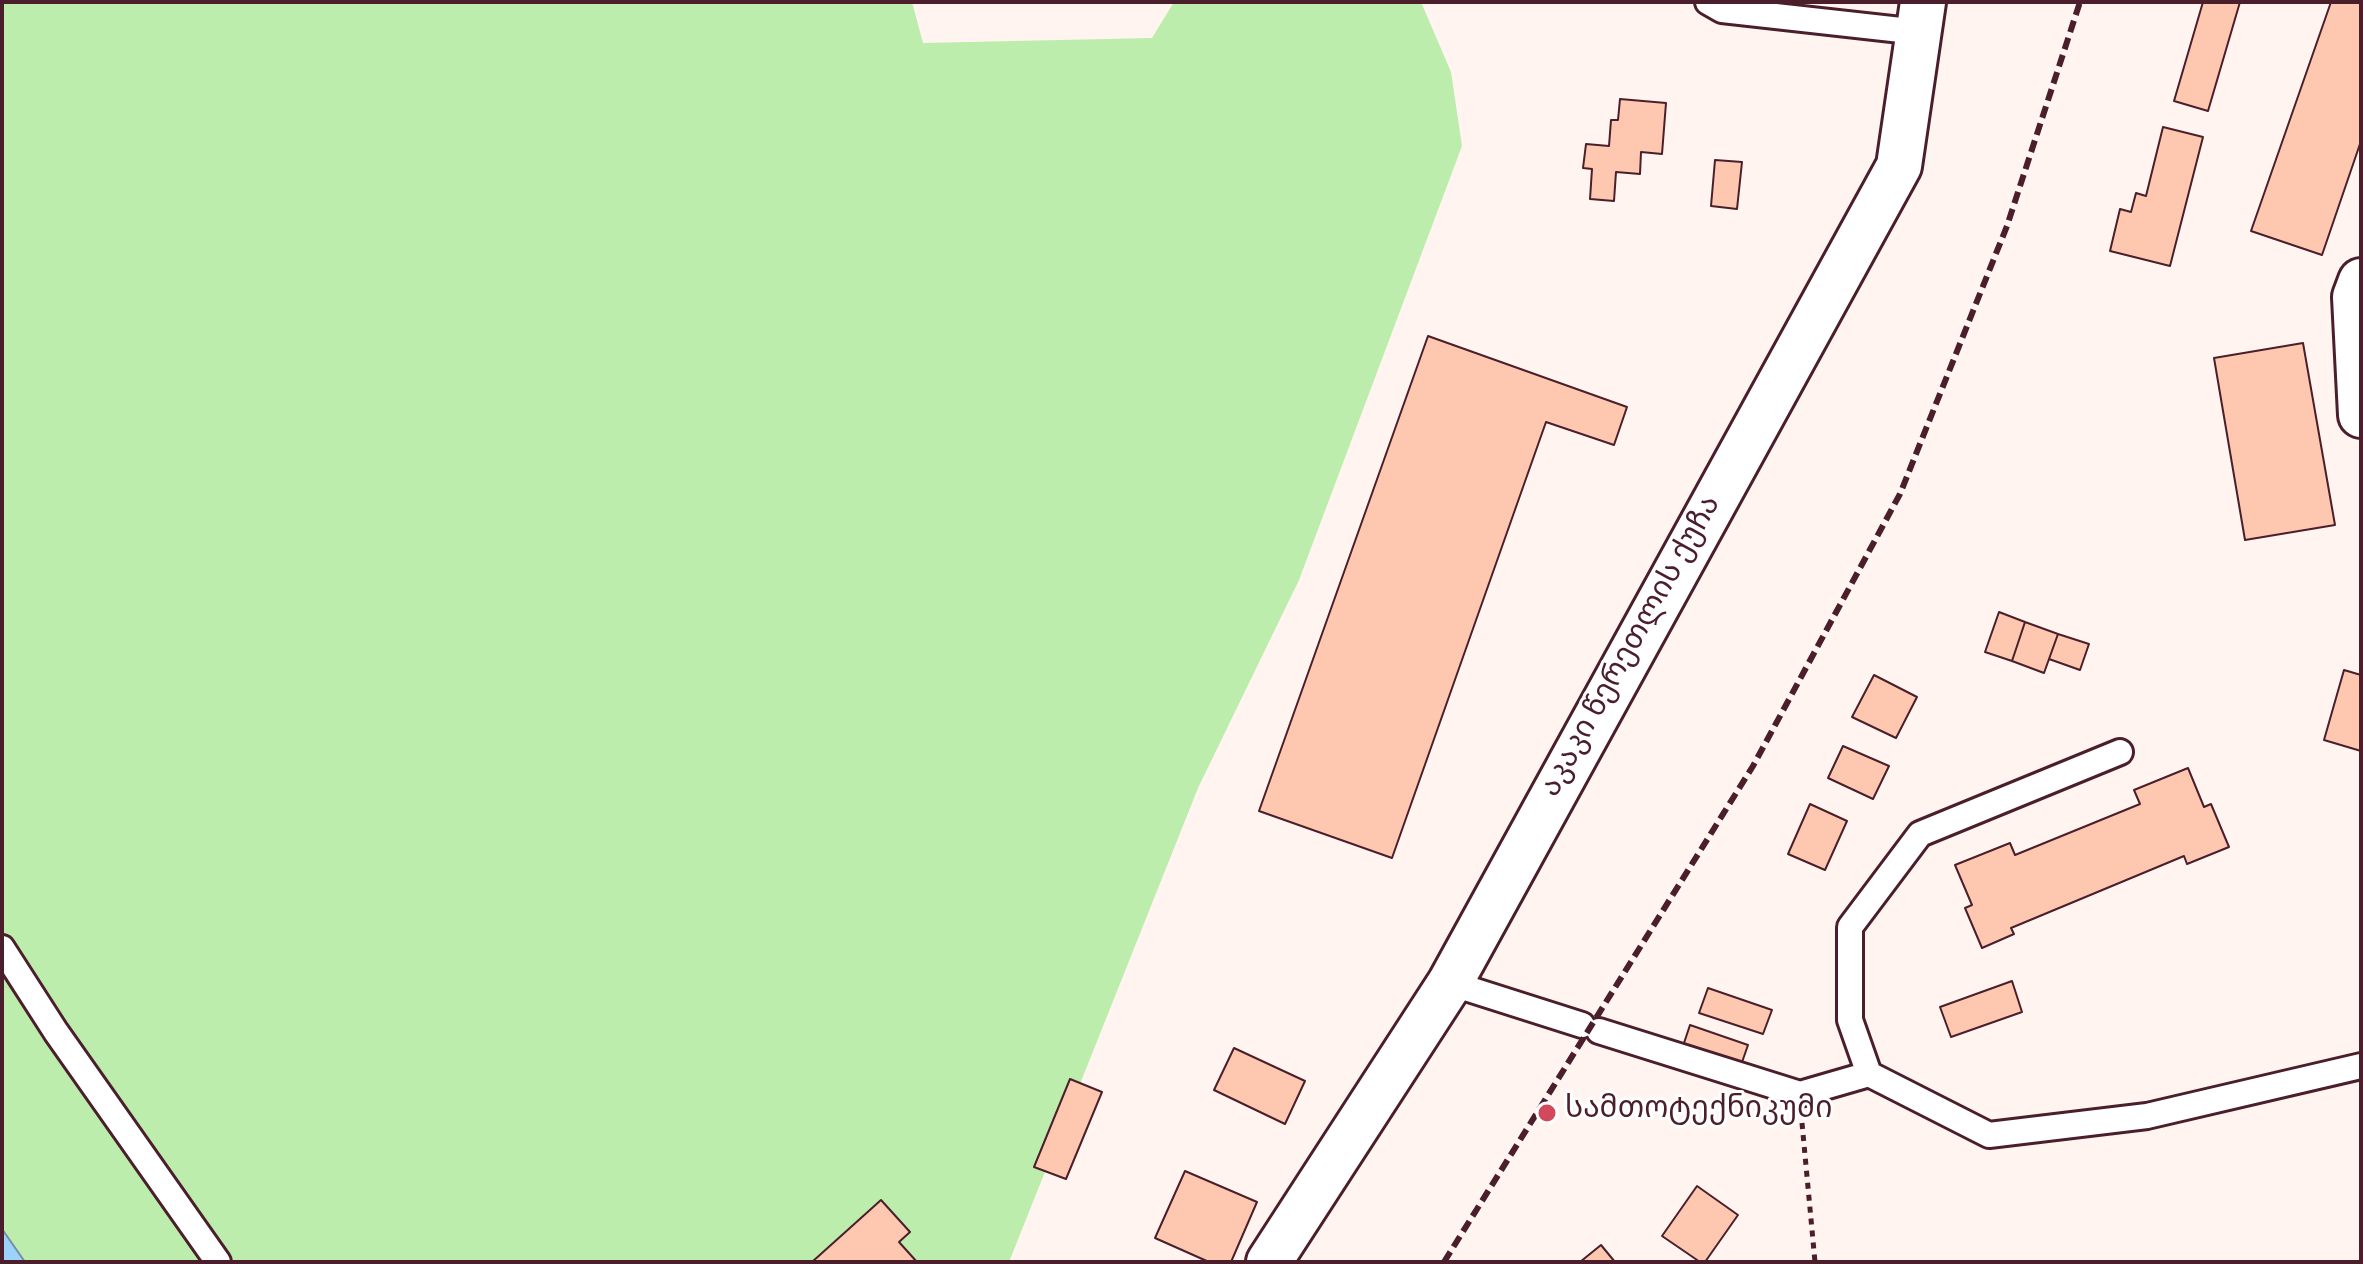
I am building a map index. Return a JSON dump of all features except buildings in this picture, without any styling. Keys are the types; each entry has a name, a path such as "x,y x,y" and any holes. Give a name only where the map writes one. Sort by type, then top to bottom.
{"street":[{"name":"აკაკი წერეთლის ქუჩა","path":"1269,1262 1450,983 1899,166 1921,17"},
{"path":"2361,281 2355,297 2361,415"}],"lane":[{"path":"1708,2 1722,10 1921,17"},
{"path":"1869,1074 1850,1020 1850,927 1920,834 2120,752"},
{"path":"2,948 56,1032 218,1262"},
{"path":"1450,983 1800,1094 1869,1074 1989,1135 2147,1116 2361,1066"}],"path":[{"path":"1800,1094 1815,1262"}],"green space":[{"path":"2,2 912,2 923,43 1152,38 1174,2 1421,2 1451,72 1462,146 1299,580 1198,788 1009,1262 25,1262 2,1229"}],"water":[{"path":"2,1229 25,1262 2,1262"}],"railway":[{"path":"1444,1262 1753,766 1900,494 2007,226 2080,2"}],"place":[{"name":"სამთოტექნიკუმი","path":"1547,1113"}]}
